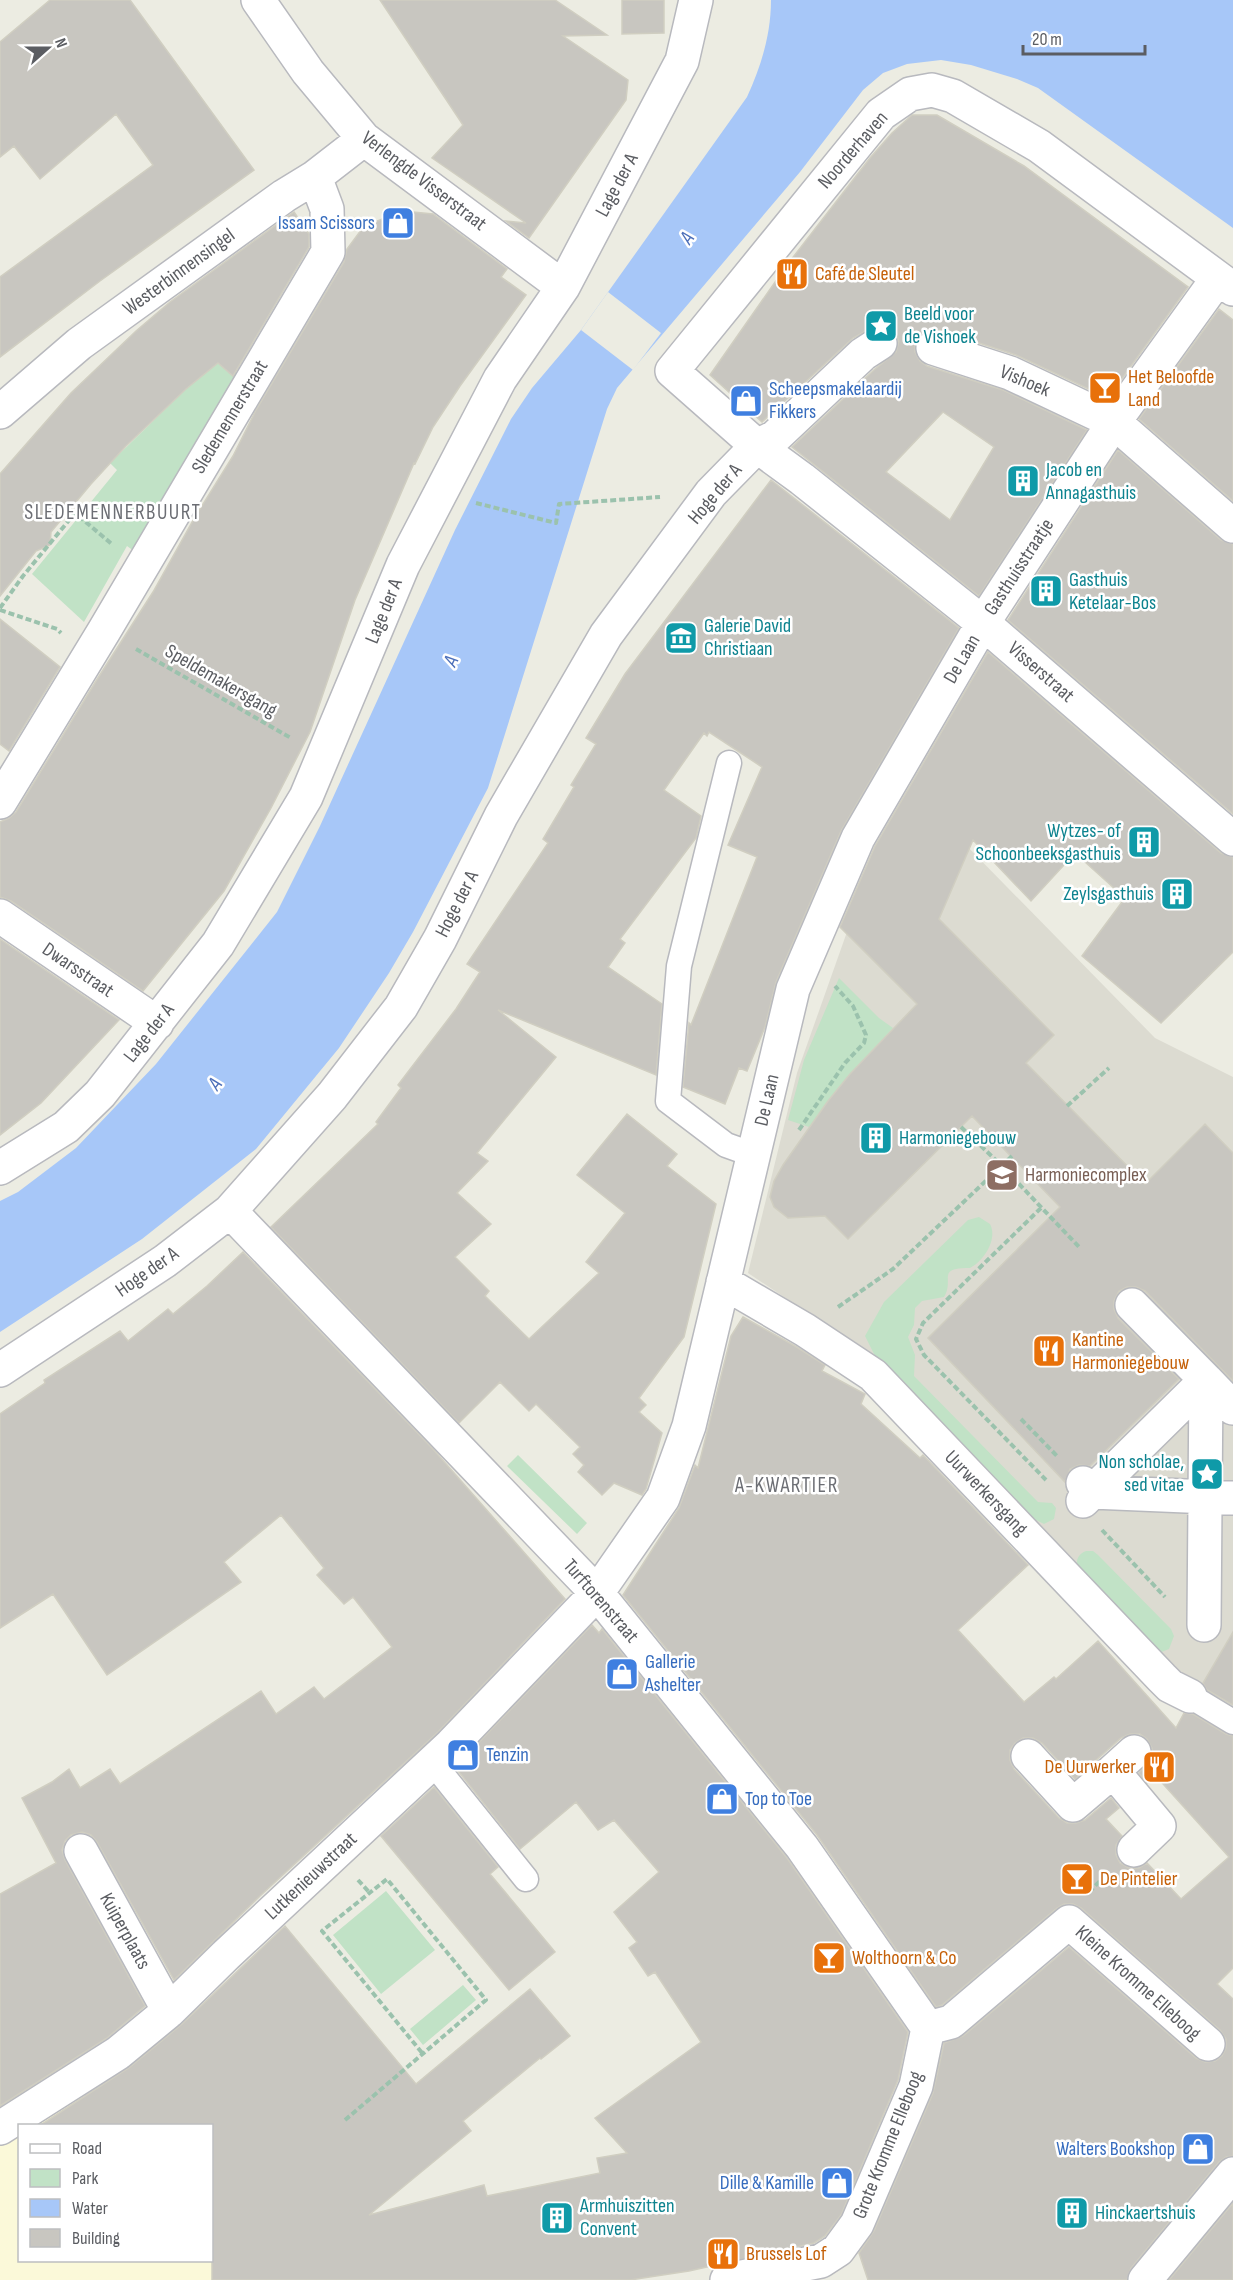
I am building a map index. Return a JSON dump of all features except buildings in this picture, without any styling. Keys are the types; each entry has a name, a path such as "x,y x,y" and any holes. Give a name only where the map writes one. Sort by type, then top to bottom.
{"street":[{"name":"Verlengde Visserstraat","path":"258,0 308,72 364,139 563,287"},
{"name":"Lage der A","path":"0,1168 66,1127 100,1094 218,944 306,797 403,565 500,379 563,287 682,61 696,0"},
{"name":"Noorderhaven","path":"672,371 881,114 910,94 932,90 953,96 1039,146 1225,284"},
{"name":"Westerbinnensingel","path":"0,412 80,344 284,196 315,177 364,139"},
{"name":"Sledemennerstraat","path":"0,802 328,252 327,209 315,177"},
{"name":"Gasthuisstraatje","path":"983,623 1114,422 1225,284"},
{"path":"757,446 775,437 863,354 880,344"},
{"name":"Vishoek","path":"933,348 1010,373 1114,422 1233,526"},
{"name":"Hoge der A","path":"0,1370 165,1261 230,1211 332,1096 401,1007 440,939 501,816 606,634 711,493 757,446 672,371"},
{"name":"Visserstraat","path":"757,446 983,623 1233,839"},
{"name":"De Laan","path":"597,1593 663,1498 689,1426 793,989 858,838 983,623"},
{"name":"Dwarsstraat","path":"0,916 157,1023"},
{"name":"Turftorenstraat","path":"230,1211 597,1593 802,1847 928,2028"},
{"name":"Uurwerkersgang","path":"723,1282 805,1330 873,1375 1162,1678 1170,1686 1190,1696"},
{"path":"1132,1305 1233,1408"},
{"path":"1075,1488 1206,1380"},
{"path":"1204,1625 1219,1497 1206,1380"},
{"path":"1075,1488 1219,1497"},
{"name":"Lutkenieuwstraat","path":"0,2128 118,2053 169,2010 433,1763 597,1593"},
{"path":"1028,1756 1073,1805 1124,1762 1159,1826 1134,1850"},
{"name":"Kuiperplaats","path":"81,1851 169,2010"},
{"name":"Kleine Kromme Elleboog","path":"928,2028 951,2022 1069,1922 1208,2044"},
{"name":"Grote Kromme Elleboog","path":"828,2270 838,2250 857,2223 916,2086 928,2028"},
{"path":"1145,2280 1233,2174"},
{"path":"727,2280 828,2270"}],"lane":[{"path":"729,763 679,966 668,1101 726,1145 753,1155"},
{"name":"Uurwerkersgang","path":"1190,1696 1233,1722"},
{"path":"433,1763 526,1879"}],"path":[{"path":"475,503 556,523 559,504 711,493"},
{"path":"57,629 0,609 23,576 75,513 119,550"},
{"name":"Speldemakersgang","path":"104,631 324,756"},
{"path":"753,1155 790,1144 845,1063 864,1043 866,1035 853,1006 807,958"},
{"path":"1067,1106 1109,1068"},
{"path":"961,1127 1080,1248"},
{"path":"805,1330 892,1269 1012,1156"},
{"path":"1041,1208 923,1323 916,1339 924,1355 1075,1488"},
{"path":"1021,1419 1075,1488"},
{"path":"1059,1570 1102,1529 1168,1599"},
{"name":"Kleine Kromme Elleboog","path":"1069,1922 1073,1907 1134,1850"},
{"path":"345,2120 423,2054 486,2000 387,1879 322,1931 423,2054"}],"shaded area":[{"name":"Harmoniecomplex","path":"903,798 962,841 1155,1038 1233,1077 1233,1717 1173,1674 874,1357 748,1273 797,1073 870,867"},
{"path":"0,1978 103,2124 18,2124 18,2262 213,2262 213,2257 232,2280 0,2280"}],"green space":[{"path":"224,357 238,374 138,554 127,546 84,622 32,574 117,470 110,463 186,389"},
{"path":"839,978 879,1018 893,1028 850,1074 809,1127 788,1120 804,1060"},
{"path":"979,1217 990,1224 992,1230 991,1243 985,1255 970,1268 949,1272 944,1297 922,1301 915,1308 914,1325 908,1337 915,1355 914,1376 1038,1502 1052,1503 1056,1508 1054,1519 1044,1524 1034,1519 878,1362 865,1336 884,1302 968,1220"},
{"path":"518,1455 587,1523 577,1534 507,1466"},
{"path":"1086,1551 1093,1551 1098,1555 1171,1629 1174,1636 1169,1649 1159,1653 1077,1568 1078,1558"},
{"path":"386,1891 435,1950 381,1994 333,1935"},
{"path":"463,1985 476,2000 423,2045 410,2029"}],"water":[{"name":"A","path":"771,0 1233,0 1233,228 1038,88 1017,79 971,65 941,60 907,64 883,73 863,90 800,172 617,388 607,409 488,788 413,932 389,973 339,1048 256,1149 142,1239 0,1332 0,1201 18,1192 76,1148 156,1064 277,912 320,826 455,530 511,419 532,388 581,330 747,97 764,50"}],"pier":[{"path":"608,292 661,333 633,370 581,330"}],"place":[{"name":"Issam Scissors","path":"398,223"},
{"name":"Café de Sleutel","path":"792,274"},
{"name":"Beeld voor de Vishoek","path":"881,326"},
{"name":"Het Beloofde Land","path":"1105,388"},
{"name":"Scheepsmakelaardij Fikkers","path":"746,401"},
{"name":"Jacob en Annagasthuis","path":"1023,481"},
{"name":"Gasthuis Ketelaar-Bos","path":"1046,591"},
{"name":"Galerie David Christiaan","path":"681,638"},
{"name":"Wytzes- of Schoonbeeksgasthuis","path":"1144,842"},
{"name":"Zeylsgasthuis","path":"1177,894"},
{"name":"Harmoniegebouw","path":"876,1138"},
{"name":"Harmoniecomplex","path":"1002,1175"},
{"name":"Kantine Harmoniegebouw","path":"1049,1351"},
{"name":"Non scholae, sed vitae","path":"1207,1474"},
{"name":"Gallerie Ashelter","path":"622,1674"},
{"name":"Tenzin","path":"463,1755"},
{"name":"De Uurwerker","path":"1159,1767"},
{"name":"Top to Toe","path":"722,1799"},
{"name":"De Pintelier","path":"1077,1879"},
{"name":"Wolthoorn & Co","path":"829,1958"},
{"name":"Walters Bookshop","path":"1198,2149"},
{"name":"Dille & Kamille","path":"837,2183"},
{"name":"Hinckaertshuis","path":"1072,2213"},
{"name":"Armhuiszitten Convent","path":"557,2218"},
{"name":"Brussels Lof","path":"723,2254"}],"district":[{"name":"SLEDEMENNERBUURT","path":"113,512"},
{"name":"A-KWARTIER","path":"787,1485"}]}
